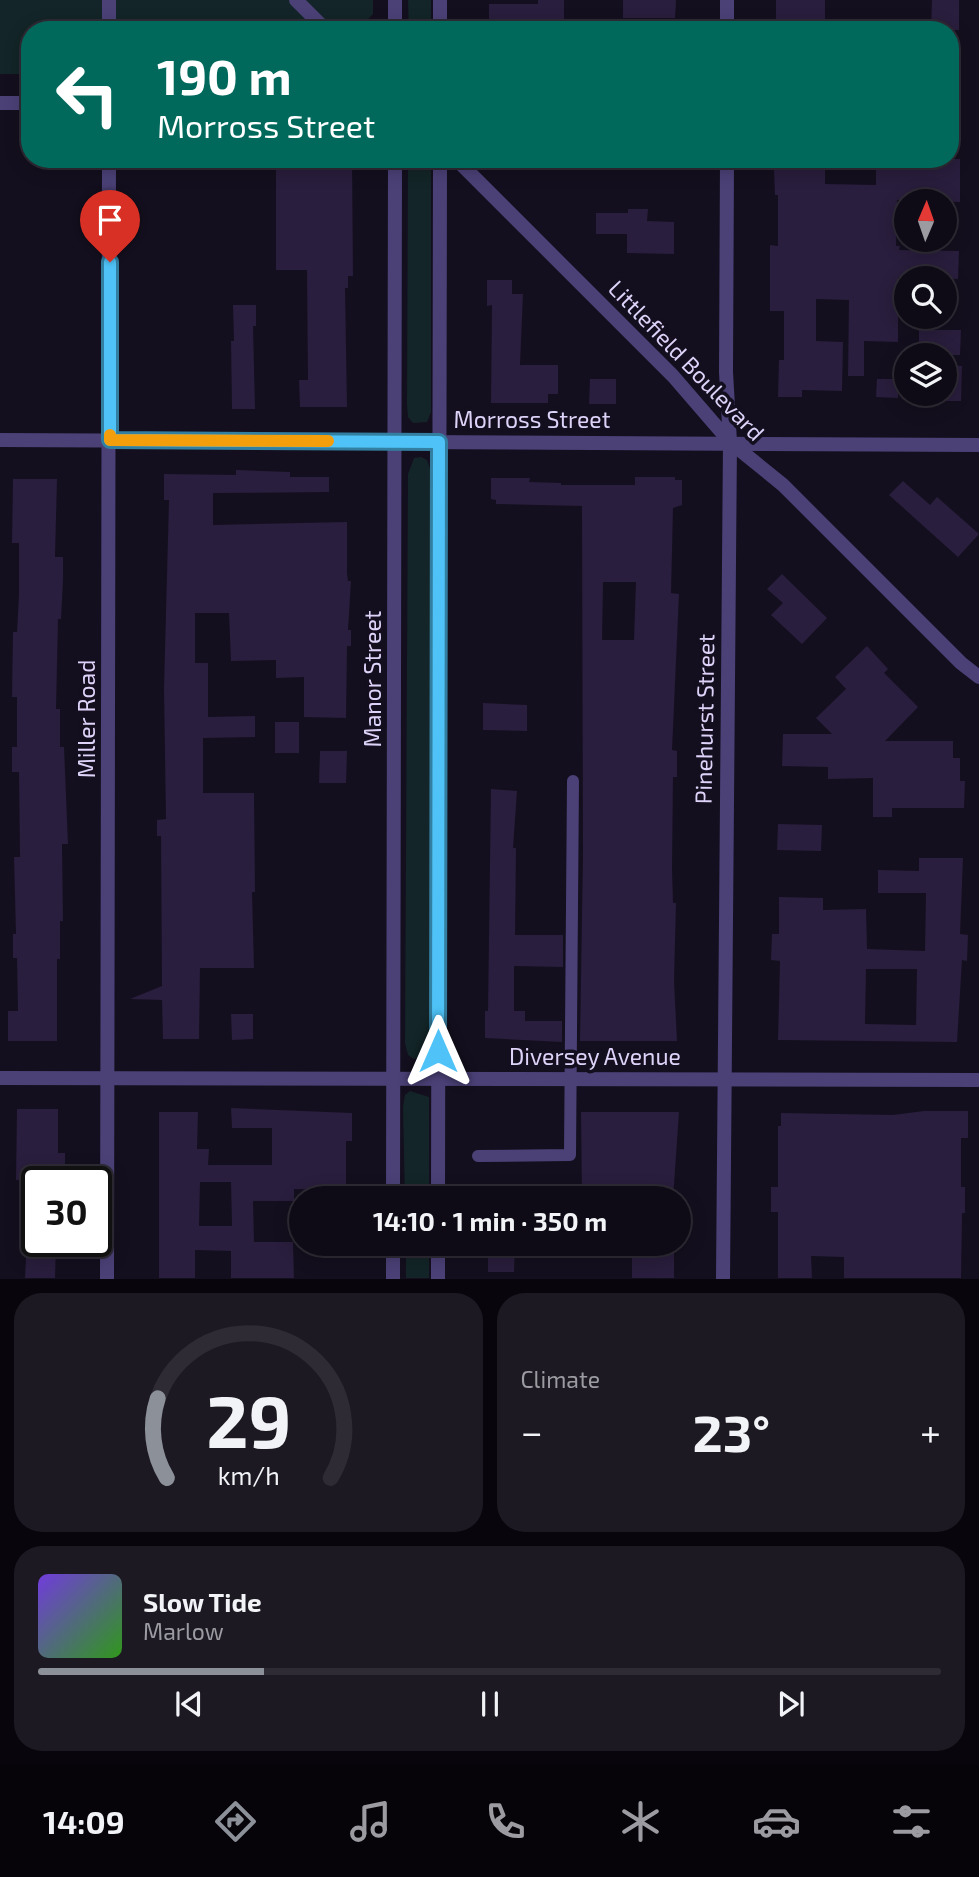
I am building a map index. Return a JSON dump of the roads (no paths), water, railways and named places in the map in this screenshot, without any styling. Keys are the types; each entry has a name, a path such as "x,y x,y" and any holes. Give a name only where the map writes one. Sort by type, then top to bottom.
{"street":[{"path":"109,0 109,21"},
{"path":"296,0 317,21"},
{"path":"395,0 395,21"},
{"path":"440,0 440,21"},
{"path":"727,0 727,21"},
{"path":"0,103 21,103"},
{"name":"Miller Road","path":"107,1279 109,168"},
{"name":"Manor Street","path":"393,1186 397,442 395,168"},
{"path":"438,1186 440,168"},
{"name":"Littlefield Boulevard","path":"465,168 673,376 730,442 783,485 961,663 979,677"},
{"name":"Pinehurst Street","path":"723,1279 730,442 726,372 727,168"},
{"name":"Morross Street","path":"0,440 979,445"},
{"name":"Diversey Avenue","path":"0,1078 979,1080"},
{"path":"393,1256 393,1279"},
{"path":"438,1256 438,1279"}],"lane":[{"path":"478,1156 570,1155 573,781"}]}
